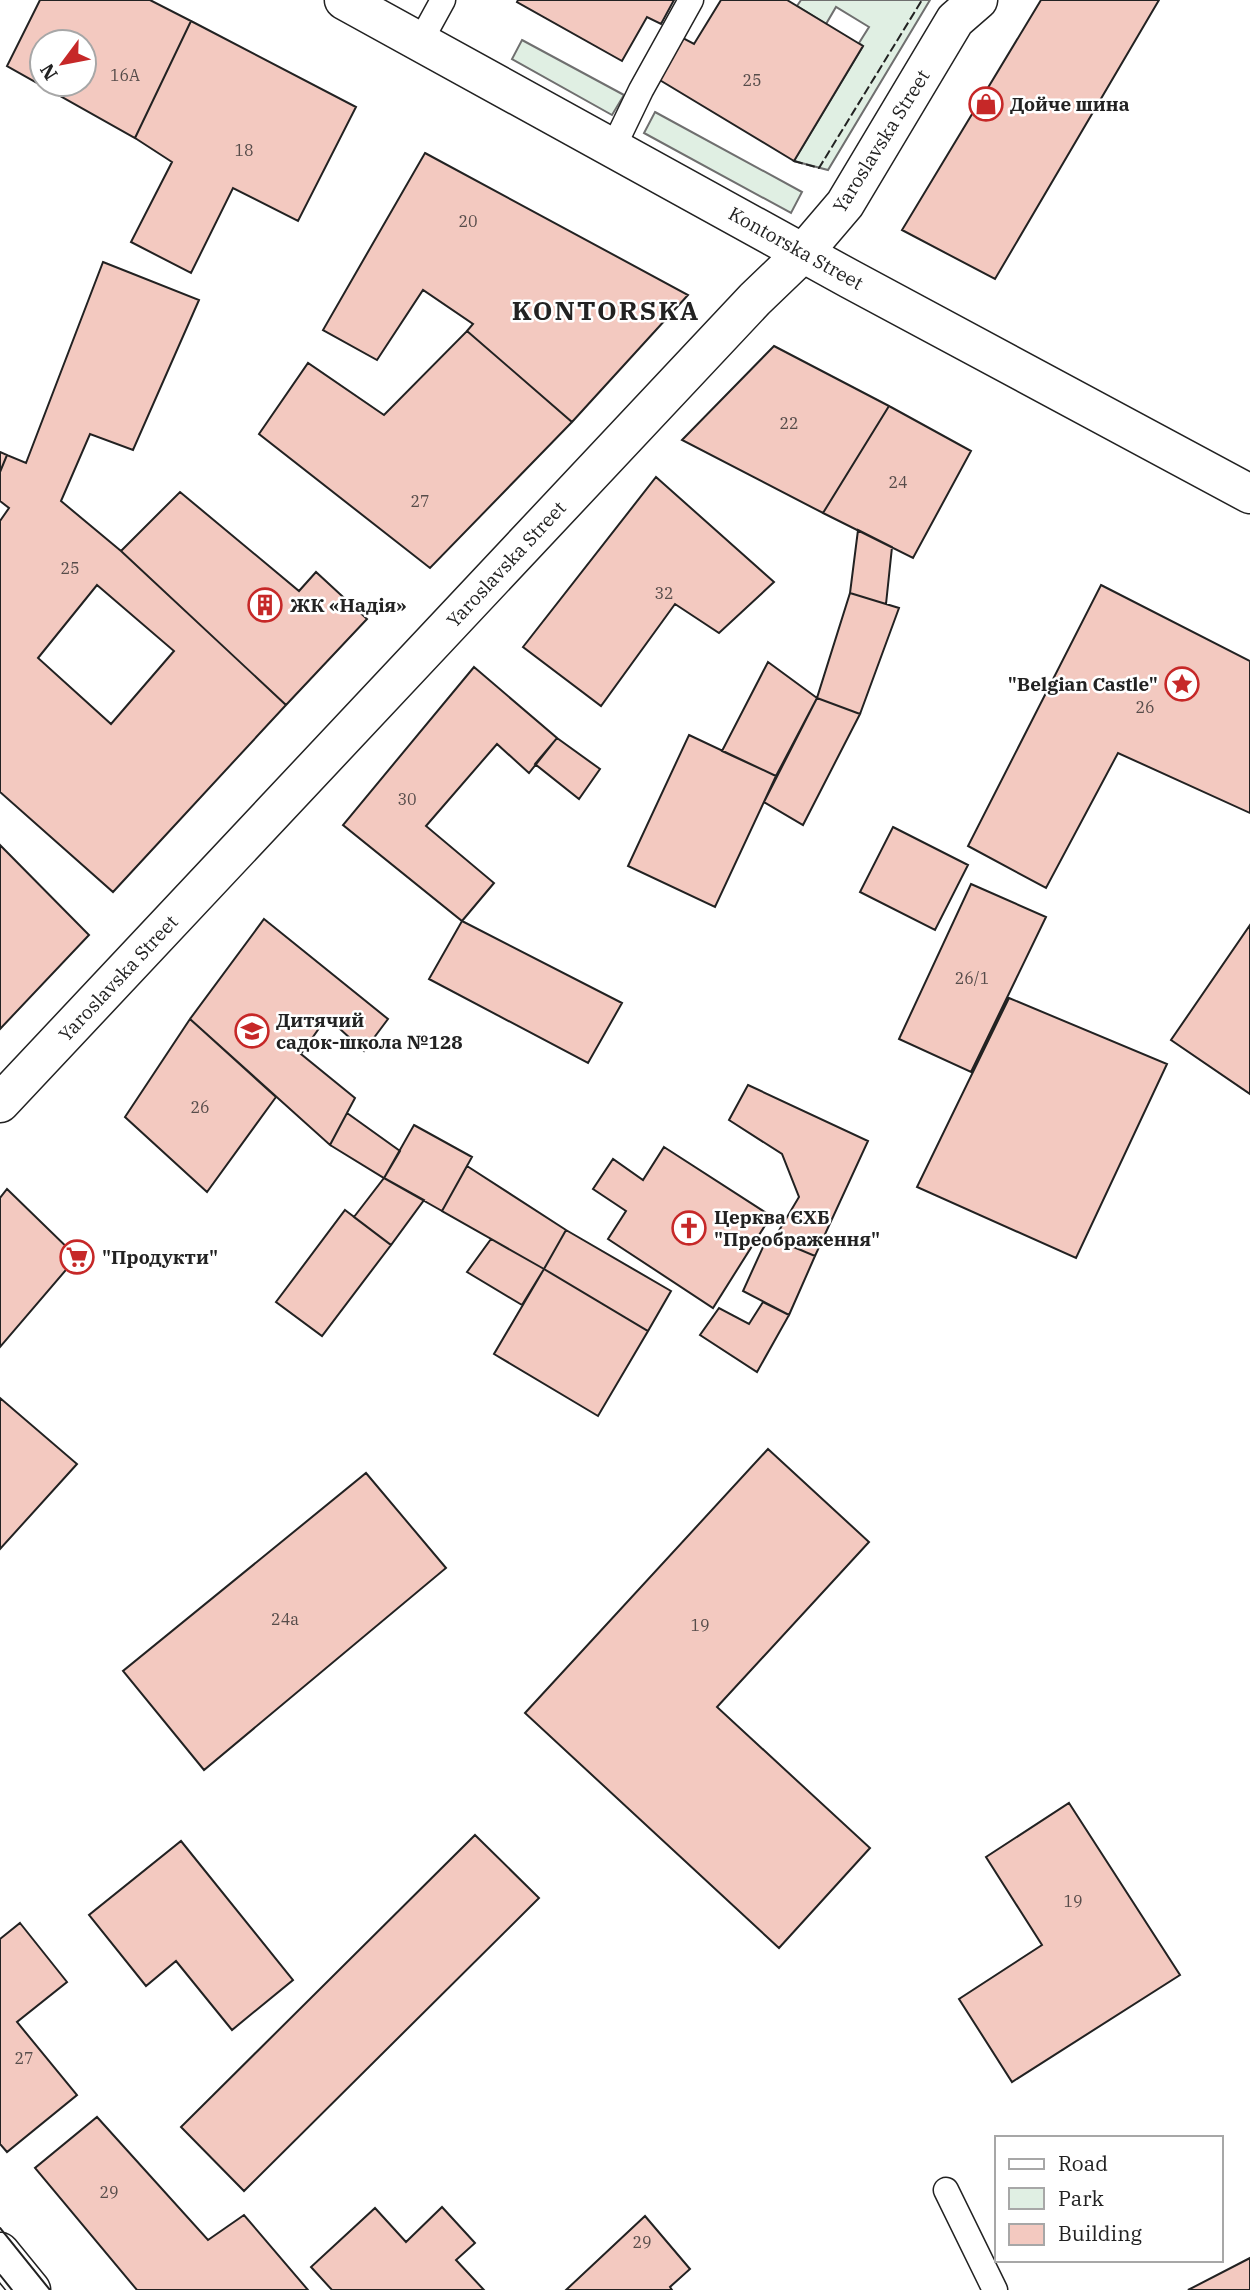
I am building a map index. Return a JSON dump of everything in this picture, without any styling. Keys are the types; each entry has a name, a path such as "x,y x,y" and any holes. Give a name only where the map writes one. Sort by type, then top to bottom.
{"street":[{"name":"Kontorska Street","path":"344,0 850,279 1250,494"},
{"name":"Yaroslavska Street","path":"0,1103 745,309 804,252 845,204 955,20 978,0"},
{"path":"0,2252 31,2290"}],"lane":[{"path":"420,42 443,0"},
{"path":"613,148 641,90 691,0"},
{"path":"946,2190 995,2290"}],"green space":[{"path":"801,0 930,0 828,170 794,161 863,46 859,43 869,27 836,7 826,24 797,6"},
{"path":"522,40 624,95 612,115 512,59"},
{"path":"655,112 802,192 791,213 644,133"}],"building":[{"path":"40,0 150,0 191,21 135,138 64,98 98,98 98,28 28,28 28,78 7,66"},
{"path":"674,0 661,24 647,17 622,61 517,2"},
{"path":"721,0 787,0 863,46 794,161 658,79 683,38 694,44"},
{"path":"1041,0 1159,0 995,279 902,230"},
{"path":"191,21 356,107 298,221 233,188 191,273 131,242 172,162 135,138"},
{"path":"425,153 688,295 572,422 467,331 473,324 423,290 377,360 323,330"},
{"path":"103,262 199,300 133,450 90,434 61,501 121,551 286,705 113,892 0,792 0,521 9,508 0,501 0,472 7,455 26,463","holes":["97,585 174,651 111,724 38,658"]},
{"path":"467,331 572,422 430,568 259,434 308,363 384,415"},
{"path":"774,346 889,406 823,513 682,440"},
{"path":"889,406 971,451 913,558 823,513"},
{"path":"0,452 7,455 0,472"},
{"path":"656,477 774,582 719,633 675,604 601,706 523,647"},
{"name":"ЖК «Надія»","path":"180,492 299,591 316,572 367,619 286,705 121,551"},
{"path":"858,530 892,547 886,604 850,593"},
{"path":"1101,585 1250,661 1250,813 1118,753 1046,888 968,846"},
{"path":"850,593 899,608 860,714 817,698"},
{"path":"768,662 817,698 776,776 722,751"},
{"path":"474,667 557,738 529,773 497,744 426,826 494,883 462,921 343,825"},
{"path":"817,698 860,714 803,825 764,802"},
{"path":"689,735 776,776 715,907 628,866"},
{"path":"557,738 600,769 579,799 535,764"},
{"path":"893,827 968,865 935,930 860,892"},
{"path":"0,845 89,935 0,1029"},
{"path":"971,884 1046,917 971,1072 899,1039"},
{"path":"264,919 388,1019 364,1051 327,1017 301,1054 355,1098 330,1145 190,1019"},
{"path":"462,921 622,1003 588,1063 429,979"},
{"path":"1250,925 1250,1094 1171,1040"},
{"path":"1009,998 1167,1064 1076,1258 917,1187"},
{"path":"190,1019 276,1097 207,1192 125,1117"},
{"path":"748,1085 868,1141 815,1256 774,1239 799,1197 782,1154 729,1120"},
{"path":"347,1113 400,1151 384,1178 330,1145"},
{"path":"414,1125 472,1157 442,1211 384,1178"},
{"name":"Церква ЄХБ \"Преображення\"","path":"664,1147 771,1216 713,1308 608,1239 626,1211 593,1189 613,1159 643,1180"},
{"path":"467,1166 566,1230 544,1269 442,1211"},
{"path":"384,1178 424,1200 391,1245 354,1217"},
{"path":"7,1189 77,1257 0,1347 0,1198"},
{"path":"345,1210 391,1245 322,1336 276,1302"},
{"path":"566,1230 671,1291 648,1331 544,1269"},
{"path":"768,1236 815,1256 789,1315 743,1291"},
{"path":"491,1239 544,1269 522,1305 467,1272"},
{"path":"544,1269 648,1331 598,1416 494,1354"},
{"path":"763,1302 789,1315 757,1372 700,1335 719,1308 749,1324"},
{"path":"0,1398 77,1464 0,1549"},
{"path":"768,1449 869,1542 717,1707 870,1848 779,1948 525,1713"},
{"path":"366,1473 446,1568 204,1770 123,1671"},
{"path":"1069,1803 1180,1975 1012,2082 959,1999 1042,1945 986,1857"},
{"path":"475,1835 539,1898 244,2191 181,2127"},
{"path":"181,1841 293,1980 232,2030 176,1961 146,1986 89,1915"},
{"path":"20,1923 67,1982 17,2022 77,2095 7,2152 0,2144 0,1939"},
{"path":"97,2117 208,2240 244,2215 308,2290 137,2290 35,2168"},
{"path":"442,2207 475,2243 456,2260 484,2290 332,2290 311,2267 375,2208 406,2242"},
{"path":"645,2216 690,2269 670,2287 672,2290 566,2290"},
{"path":"1250,2258 1250,2290 1188,2290"}],"tram line":[{"path":"0,2228 50,2290"},
{"path":"0,2275 12,2290"}],"fence":[{"path":"794,161 819,168 922,0"}],"place":[{"name":"Дойче шина","path":"986,104"},
{"name":"ЖК «Надія»","path":"265,605"},
{"name":"\"Belgian Castle\"","path":"1182,684"},
{"name":"Дитячий садок-школа №128","path":"252,1031"},
{"name":"Церква ЄХБ \"Преображення\"","path":"689,1228"},
{"name":"\"Продукти\"","path":"77,1257"}],"district":[{"name":"KONTORSKA","path":"606,310"}]}
